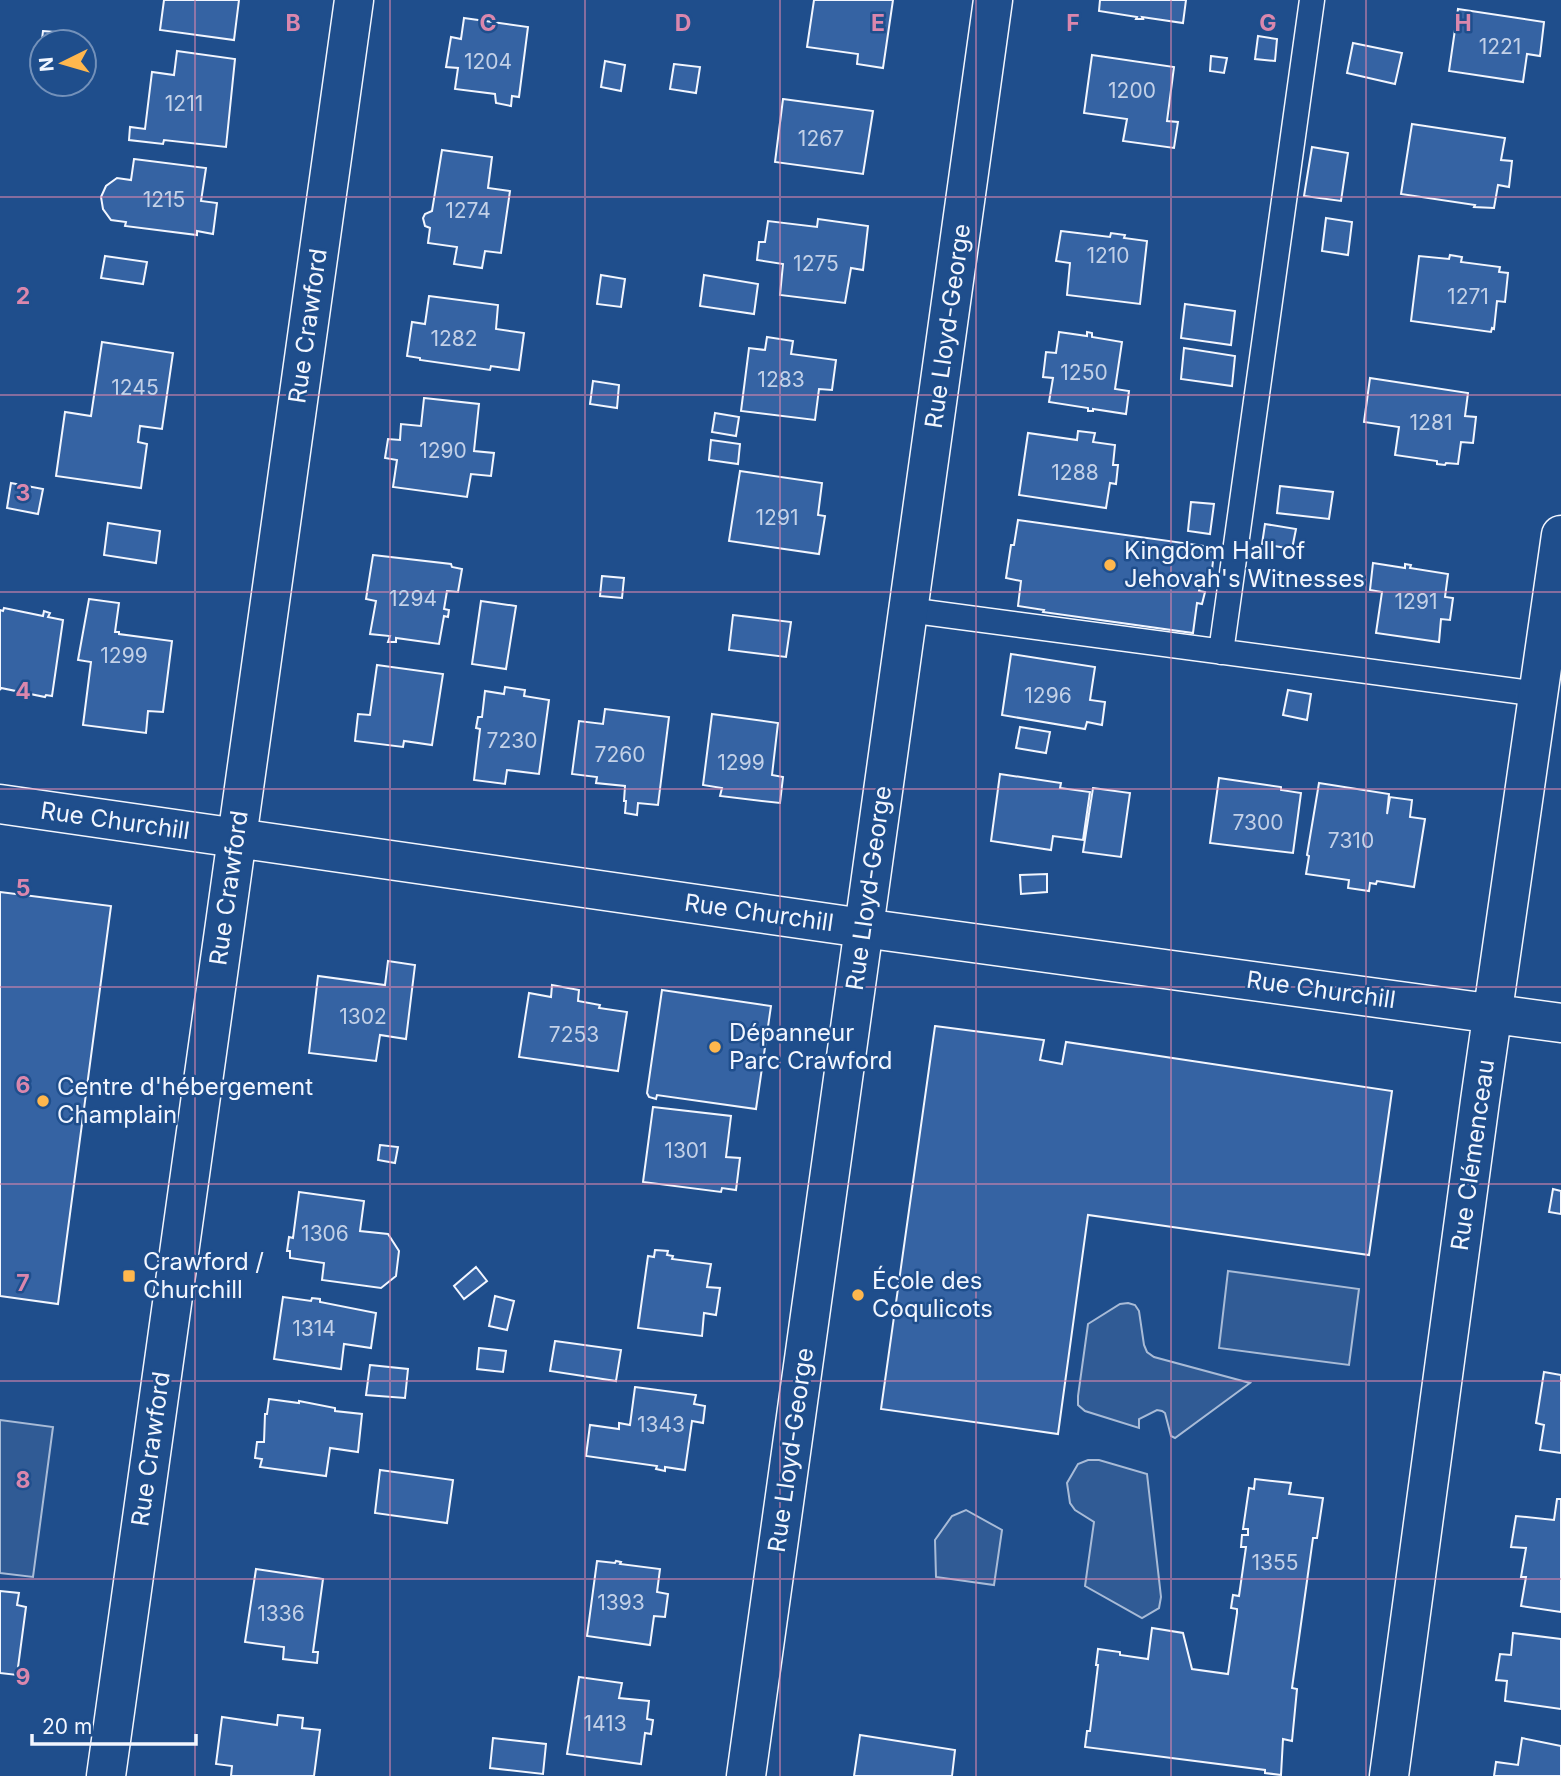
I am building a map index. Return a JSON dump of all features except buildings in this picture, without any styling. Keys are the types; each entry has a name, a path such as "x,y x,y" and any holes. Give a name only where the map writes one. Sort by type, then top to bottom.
{"street":[{"name":"Rue Crawford","path":"106,1776 354,0"},
{"name":"Rue Lloyd-George","path":"746,1776 993,0"},
{"name":"Rue Clémenceau","path":"1389,1776 1492,1013 1561,535"},
{"name":"Rue Churchill","path":"0,804 863,929 1561,1023"}],"lane":[{"path":"1221,652 1312,0"},
{"path":"908,611 1539,694"}],"shaded area":[{"path":"1228,1271 1359,1289 1349,1365 1219,1348"},
{"path":"1120,1304 1135,1305 1139,1311 1144,1345 1147,1352 1154,1357 1250,1383 1175,1438 1171,1436 1165,1413 1162,1411 1157,1410 1139,1419 1139,1428 1085,1411 1078,1405 1078,1396 1088,1324"},
{"path":"0,1420 53,1427 33,1577 0,1573"},
{"path":"1099,1460 1147,1474 1161,1597 1159,1608 1142,1618 1085,1586 1094,1522 1075,1510 1070,1503 1067,1483 1078,1464"},
{"path":"966,1510 1002,1530 994,1585 936,1577 935,1540 952,1516"}],"place":[{"name":"Kingdom Hall of Jehovah's Witnesses","path":"1110,565"},
{"name":"Dépanneur Parc Crawford","path":"715,1047"},
{"name":"Centre d'hébergement Champlain","path":"43,1101"},
{"name":"Crawford / Churchill","path":"129,1276"},
{"name":"École des Coqulicots","path":"858,1295"}]}
